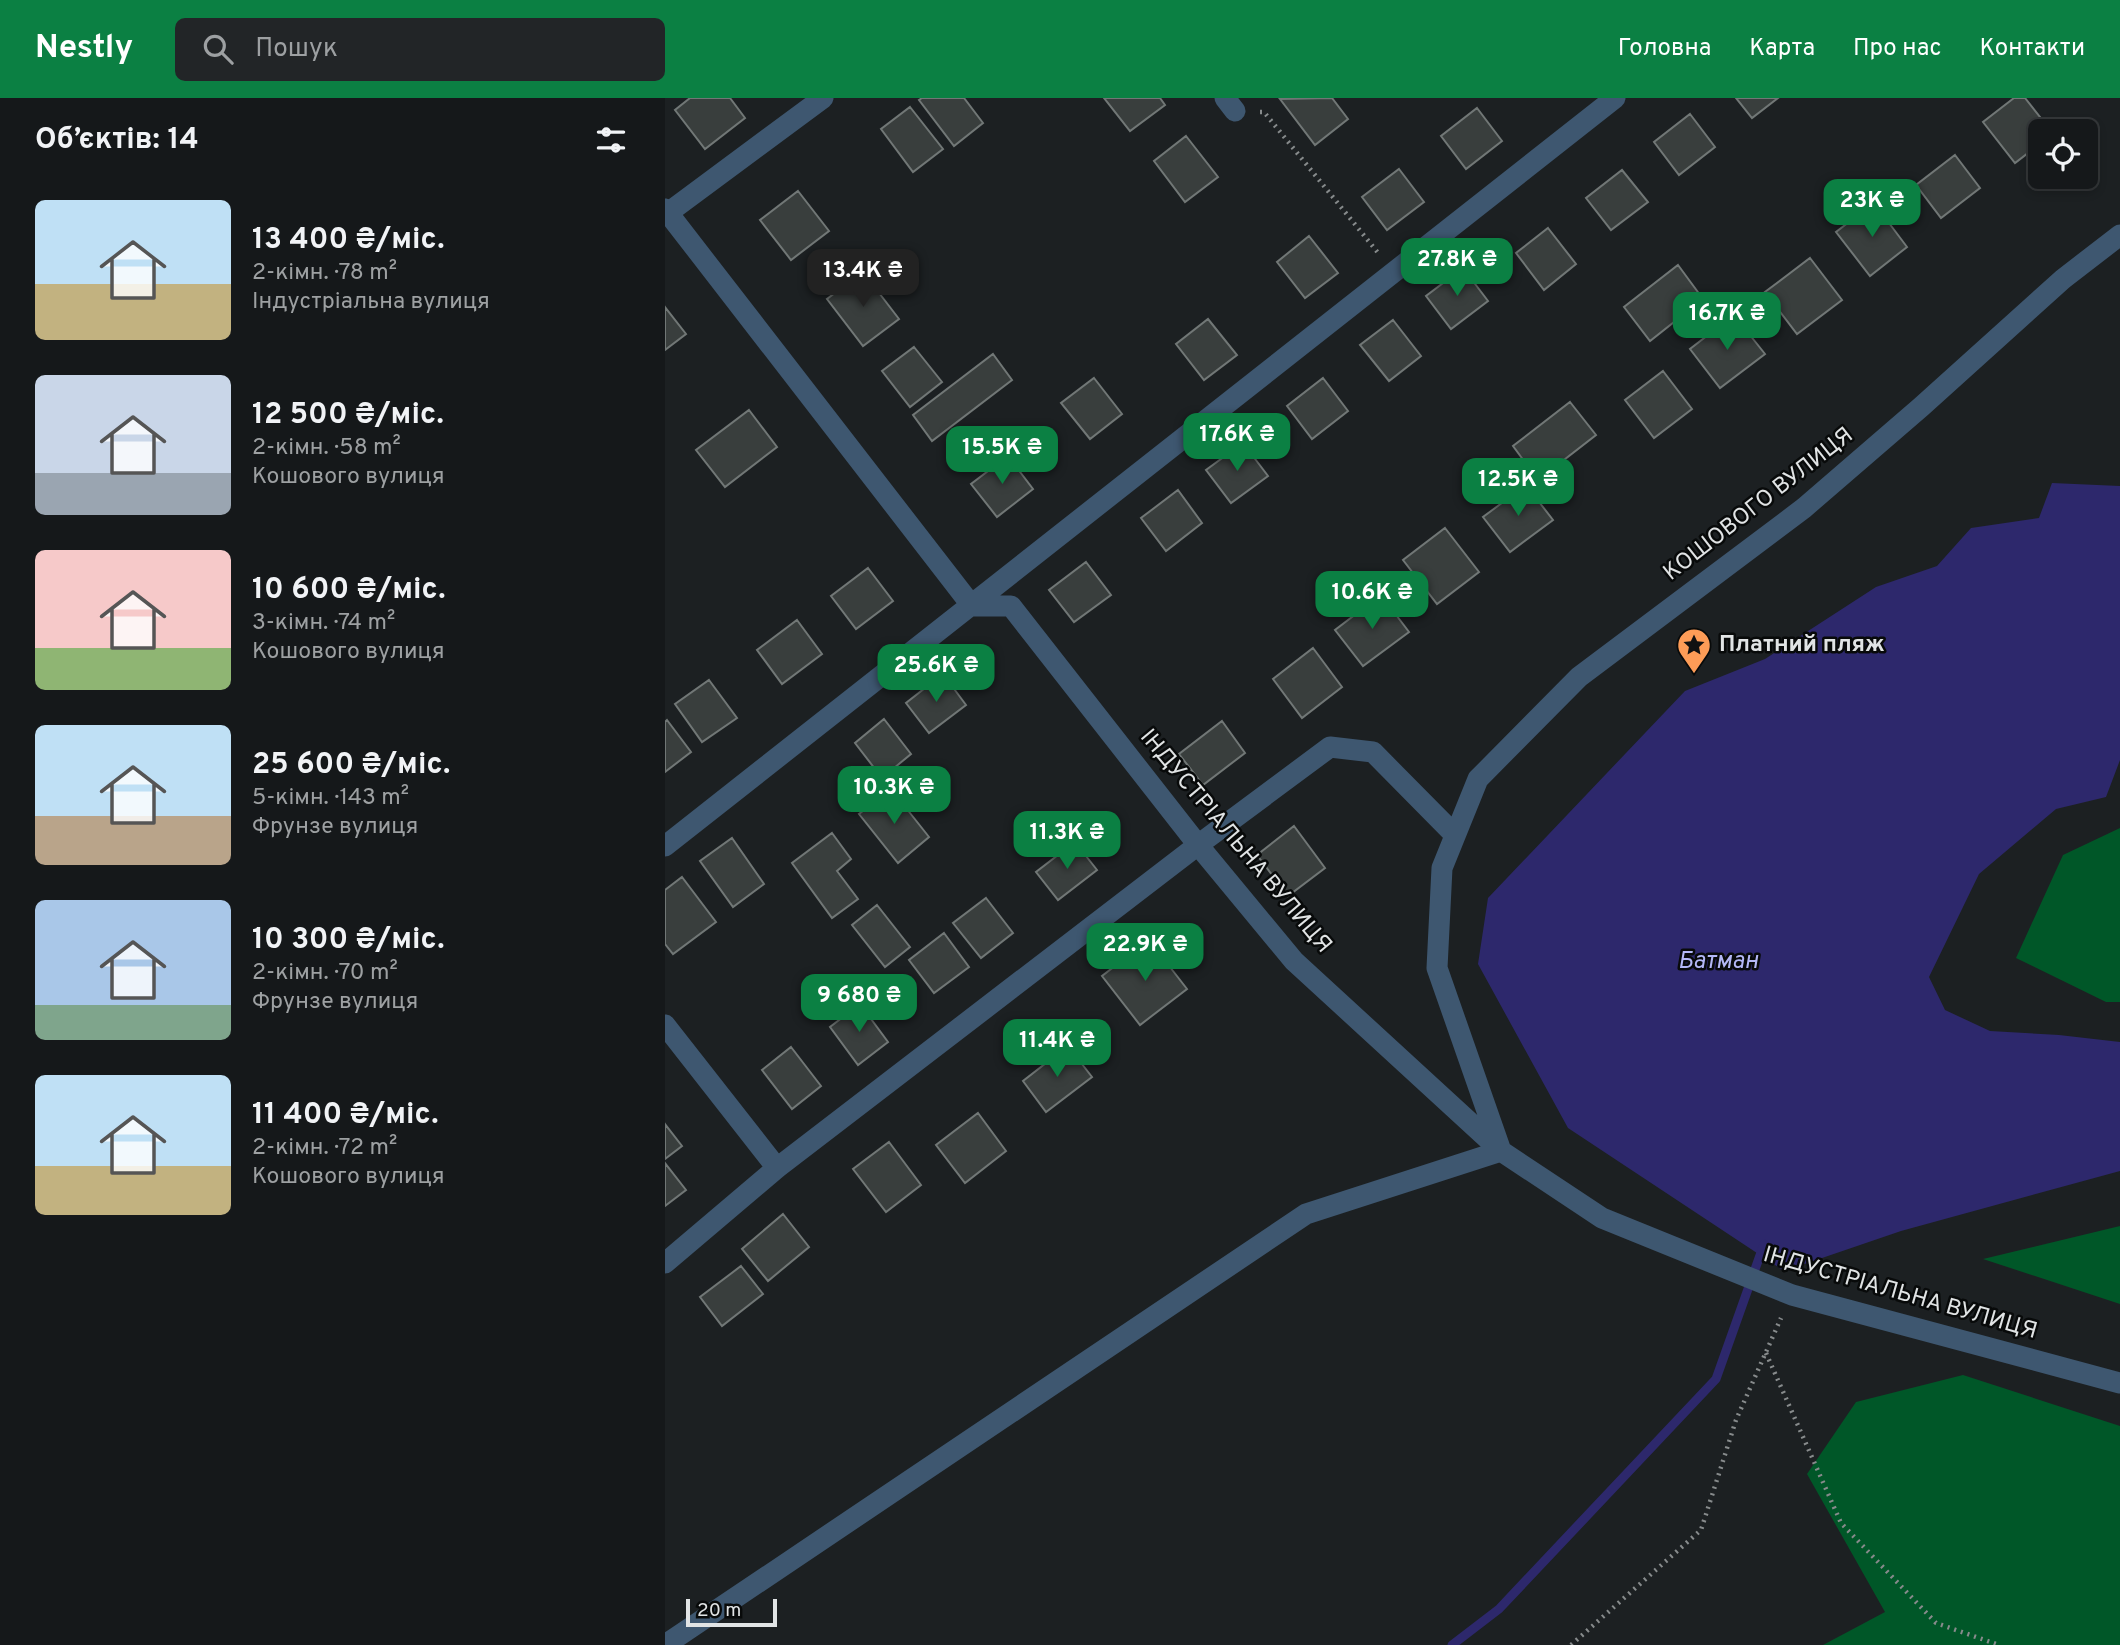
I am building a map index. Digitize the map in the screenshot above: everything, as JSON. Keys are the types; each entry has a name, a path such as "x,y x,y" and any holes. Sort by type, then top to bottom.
{"street":[{"path":"823,98 666,212 972,606"},
{"path":"665,846 1615,98"},
{"name":"КОШОВОГО ВУЛИЦЯ","path":"1501,1151 1437,968 1442,868 1478,779 1579,677 1804,508 2063,279 2120,235"},
{"name":"ІНДУСТРІАЛЬНА ВУЛИЦЯ","path":"972,606 1011,606 1198,845 1294,961 1501,1151 1602,1218 1792,1295 2120,1383"},
{"path":"665,1263 777,1168 1330,747 1373,752 1455,835"},
{"path":"665,1025 777,1168"},
{"path":"665,1645 1306,1214 1501,1151"}],"path":[{"path":"1230,104 1265,112 1393,271"},
{"path":"1571,1645 1701,1530 1736,1420 1792,1295"},
{"path":"1766,1353 1841,1523 1936,1623 1999,1645"}],"green space":[{"path":"2120,828 2120,1002 2106,1002 2016,958 2063,855"},
{"path":"2120,1226 2120,1304 1983,1259"},
{"path":"1963,1375 2120,1426 2120,1645 1823,1645 1885,1612 1807,1474 1856,1402"}],"water":[{"name":"Батман","path":"2052,483 2120,486 2120,760 2106,797 2056,809 1979,874 1929,977 1945,1010 1990,1031 2120,1042 2120,1171 1901,1231 1784,1271 1568,1128 1478,964 1488,898 1685,691 1765,659 1876,587 1937,566 1971,528 2039,518"}],"building":[{"path":"690,98 730,98 745,118 705,149 675,110"},
{"path":"964,98 983,123 954,146 919,100"},
{"path":"1104,98 1160,98 1165,105 1130,131"},
{"path":"1332,98 1348,119 1315,145 1280,99"},
{"path":"1736,98 1778,98 1752,118"},
{"path":"2014,98 2025,98 2042,119 2028,119 2028,153 2015,163 1983,122"},
{"path":"910,107 943,149 913,172 881,129"},
{"path":"1477,108 1502,141 1466,169 1441,136"},
{"path":"1690,114 1715,147 1679,175 1654,142"},
{"path":"1186,136 1218,177 1185,202 1154,161"},
{"path":"1955,155 1980,188 1941,218 1916,185"},
{"path":"1399,169 1424,202 1387,230 1362,197"},
{"path":"1622,170 1648,202 1611,230 1586,198"},
{"path":"798,191 829,231 791,260 760,220"},
{"path":"1874,203 1907,247 1870,276 1836,232"},
{"path":"1548,228 1576,264 1544,290 1516,253"},
{"path":"1309,236 1338,273 1305,298 1277,262"},
{"path":"1810,258 1842,300 1797,334 1765,292"},
{"path":"1678,265 1703,299 1650,341 1624,307"},
{"path":"1463,268 1488,301 1451,329 1426,296"},
{"path":"863,272 899,319 863,346 827,299"},
{"path":"665,307 686,334 665,350"},
{"path":"1734,315 1765,354 1720,388 1690,349"},
{"path":"1208,319 1237,355 1204,380 1176,344"},
{"path":"1393,320 1421,356 1389,381 1360,345"},
{"path":"914,347 942,382 910,407 882,371"},
{"path":"993,354 1012,380 932,441 913,415"},
{"path":"1663,371 1692,409 1654,438 1625,400"},
{"path":"1094,378 1122,414 1090,439 1061,403"},
{"path":"1323,378 1348,411 1312,439 1287,406"},
{"path":"1570,402 1596,435 1538,480 1513,446"},
{"path":"749,410 777,447 725,487 696,450"},
{"path":"1243,443 1268,476 1231,503 1206,470"},
{"path":"1008,456 1033,489 997,517 971,484"},
{"path":"1526,485 1553,520 1510,552 1483,517"},
{"path":"1178,490 1202,523 1166,551 1141,518"},
{"path":"1445,528 1479,572 1437,604 1403,560"},
{"path":"1086,562 1111,595 1074,622 1049,590"},
{"path":"868,568 893,601 856,629 831,596"},
{"path":"1381,595 1409,632 1363,666 1335,630"},
{"path":"797,620 822,654 782,684 757,650"},
{"path":"1313,648 1342,687 1302,718 1273,679"},
{"path":"943,674 966,705 929,733 906,703"},
{"path":"709,680 737,718 702,742 675,704"},
{"path":"884,719 911,754 882,778 855,743"},
{"path":"667,720 691,752 665,772 665,722"},
{"path":"1222,721 1245,753 1203,785 1179,754"},
{"path":"891,789 929,837 898,863 859,814"},
{"path":"1294,826 1325,868 1288,896 1257,855"},
{"path":"832,833 851,859 837,871 858,899 832,918 792,863"},
{"path":"732,838 764,884 733,907 700,861"},
{"path":"1075,842 1097,870 1058,900 1036,872"},
{"path":"682,877 716,922 673,954 665,944 665,890"},
{"path":"986,898 1013,933 981,958 953,923"},
{"path":"877,905 910,947 885,967 852,925"},
{"path":"944,933 969,967 934,993 909,960"},
{"path":"1149,940 1187,989 1140,1025 1102,976"},
{"path":"860,1004 888,1042 858,1065 830,1027"},
{"path":"1068,1046 1092,1077 1046,1112 1023,1081"},
{"path":"791,1047 821,1086 792,1109 762,1070"},
{"path":"978,1113 1006,1151 965,1183 936,1145"},
{"path":"665,1124 682,1146 665,1159"},
{"path":"889,1142 921,1185 886,1212 853,1169"},
{"path":"665,1163 686,1190 665,1206"},
{"path":"783,1214 809,1247 768,1281 742,1249"},
{"path":"741,1266 763,1294 722,1326 700,1297"}],"waterway":[{"path":"1452,1645 1499,1609 1716,1379 1764,1244"}],"place":[{"name":"Платний пляж","path":"1694,675"}]}
